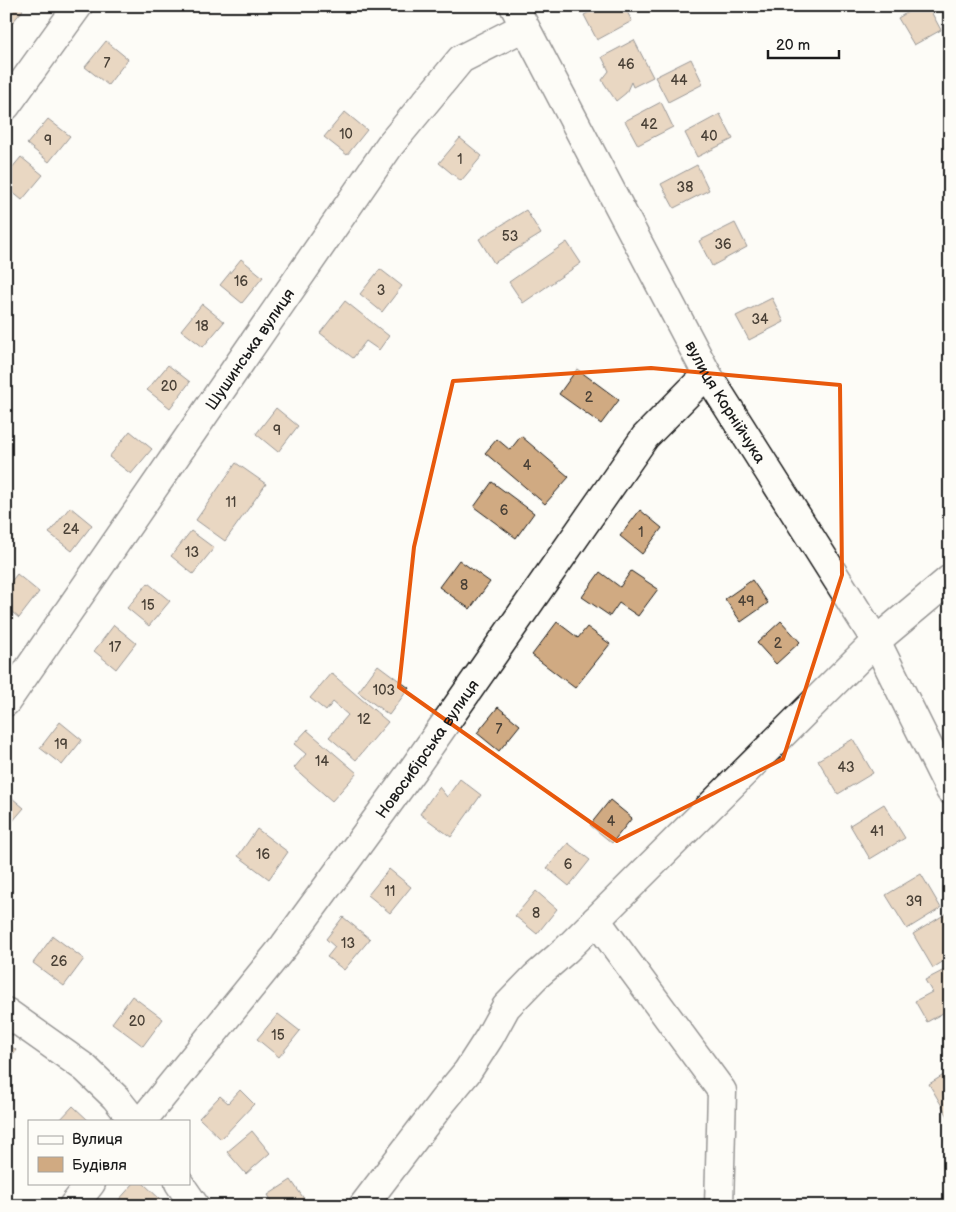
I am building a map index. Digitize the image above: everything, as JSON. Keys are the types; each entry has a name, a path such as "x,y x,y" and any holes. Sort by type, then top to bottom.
{"street":[{"path":"6,106 78,6"},
{"name":"вулиця Корнійчука","path":"519,17 707,374 876,641 950,790"},
{"name":"Шушинська вулиця","path":"6,702 390,145 461,58 519,17"},
{"name":"Новосибірська вулиця","path":"143,1120 296,931 414,768 644,437 707,374"},
{"path":"363,1206 467,1072 490,1038 506,1008 535,977 596,920 876,641 950,579"},
{"path":"596,920 722,1091 719,1206"},
{"path":"6,1012 85,1068 115,1098 133,1120"},
{"path":"74,1206 91,1184"},
{"path":"180,1184 195,1206"}],"highlighted area":[{"path":"651,368 840,385 842,575 783,759 617,841 399,687 414,547 453,381"}],"building":[{"path":"6,6 19,6 23,10 6,30"},
{"path":"601,6 624,6 632,21 597,40 584,15"},
{"path":"918,6 928,6 941,30 914,45 898,18"},
{"path":"634,40 653,77 633,87 631,82 626,93 616,101 602,80 609,71 602,57"},
{"path":"106,41 128,59 108,85 85,67"},
{"path":"691,59 703,84 668,102 655,77"},
{"path":"661,102 673,127 638,145 625,121"},
{"path":"345,112 367,130 347,155 324,137"},
{"path":"720,114 733,139 697,157 685,133"},
{"path":"48,119 70,136 49,162 27,144"},
{"path":"460,138 482,156 461,181 439,163"},
{"path":"21,157 43,175 22,200 6,187 6,175"},
{"path":"697,165 709,190 674,208 661,184"},
{"path":"526,210 541,234 494,263 479,239"},
{"path":"735,223 747,247 712,266 699,241"},
{"path":"567,242 581,263 523,303 509,282"},
{"path":"241,259 263,277 242,303 220,285"},
{"path":"380,269 402,286 382,312 360,294"},
{"path":"772,298 784,322 749,340 736,316"},
{"path":"345,301 389,336 379,350 366,341 353,358 320,333"},
{"path":"202,304 224,322 203,347 181,330"},
{"path":"168,365 190,382 170,408 147,390"},
{"path":"577,369 619,400 601,424 559,394"},
{"path":"276,408 298,426 278,452 256,434"},
{"path":"130,431 152,449 131,474 109,457"},
{"path":"521,436 569,477 545,504 485,453 497,439 510,450"},
{"path":"236,463 266,484 225,541 196,520"},
{"path":"492,482 534,513 516,538 474,507"},
{"path":"70,507 92,525 72,551 49,533"},
{"path":"640,510 662,528 642,554 620,536"},
{"path":"191,531 214,548 193,574 171,556"},
{"path":"459,560 490,582 470,609 439,587"},
{"path":"631,571 658,589 638,616 619,603 610,616 582,597 600,572 620,587"},
{"path":"17,574 39,592 19,618 6,607 6,588"},
{"path":"752,580 768,603 741,622 725,599"},
{"path":"148,583 170,601 149,626 127,608"},
{"path":"781,621 800,642 776,664 757,643"},
{"path":"557,622 578,638 587,627 610,644 575,688 532,655"},
{"path":"114,625 136,643 116,669 94,651"},
{"path":"378,665 409,688 389,715 358,692"},
{"path":"331,673 388,722 356,760 329,737 348,715 333,702 326,711 310,698"},
{"path":"498,707 520,725 499,751 477,733"},
{"path":"60,722 82,740 62,765 40,748"},
{"path":"307,730 357,773 332,801 294,768 306,754 294,744"},
{"path":"853,739 873,773 838,794 818,760"},
{"path":"460,779 481,795 451,837 420,814 439,787 447,797"},
{"path":"6,793 24,808 6,829"},
{"path":"610,800 632,818 612,843 590,825"},
{"path":"884,804 905,838 870,859 850,825"},
{"path":"257,829 288,852 269,879 238,856"},
{"path":"568,843 590,860 569,886 547,868"},
{"path":"389,869 411,887 390,913 368,895"},
{"path":"921,874 941,908 907,929 886,895"},
{"path":"536,891 557,909 537,934 515,916"},
{"path":"947,913 950,917 950,957 933,968 913,934"},
{"path":"343,917 370,939 344,970 327,957 335,947 326,939"},
{"path":"53,936 84,959 64,986 33,963"},
{"path":"950,967 950,1009 927,1022 915,1001 932,992 925,980"},
{"path":"132,996 163,1019 143,1046 112,1023"},
{"path":"278,1014 300,1031 279,1057 257,1039"},
{"path":"6,1042 16,1050 6,1063"},
{"path":"950,1071 950,1117 949,1118 929,1084"},
{"path":"240,1090 254,1104 221,1139 199,1118 220,1096 228,1103"},
{"path":"73,1106 88,1120 60,1120"},
{"path":"252,1131 270,1153 246,1174 227,1152"},
{"path":"291,1180 309,1206 275,1206 268,1195"},
{"path":"133,1184 144,1184 162,1201 158,1206 119,1206 116,1203"}]}
